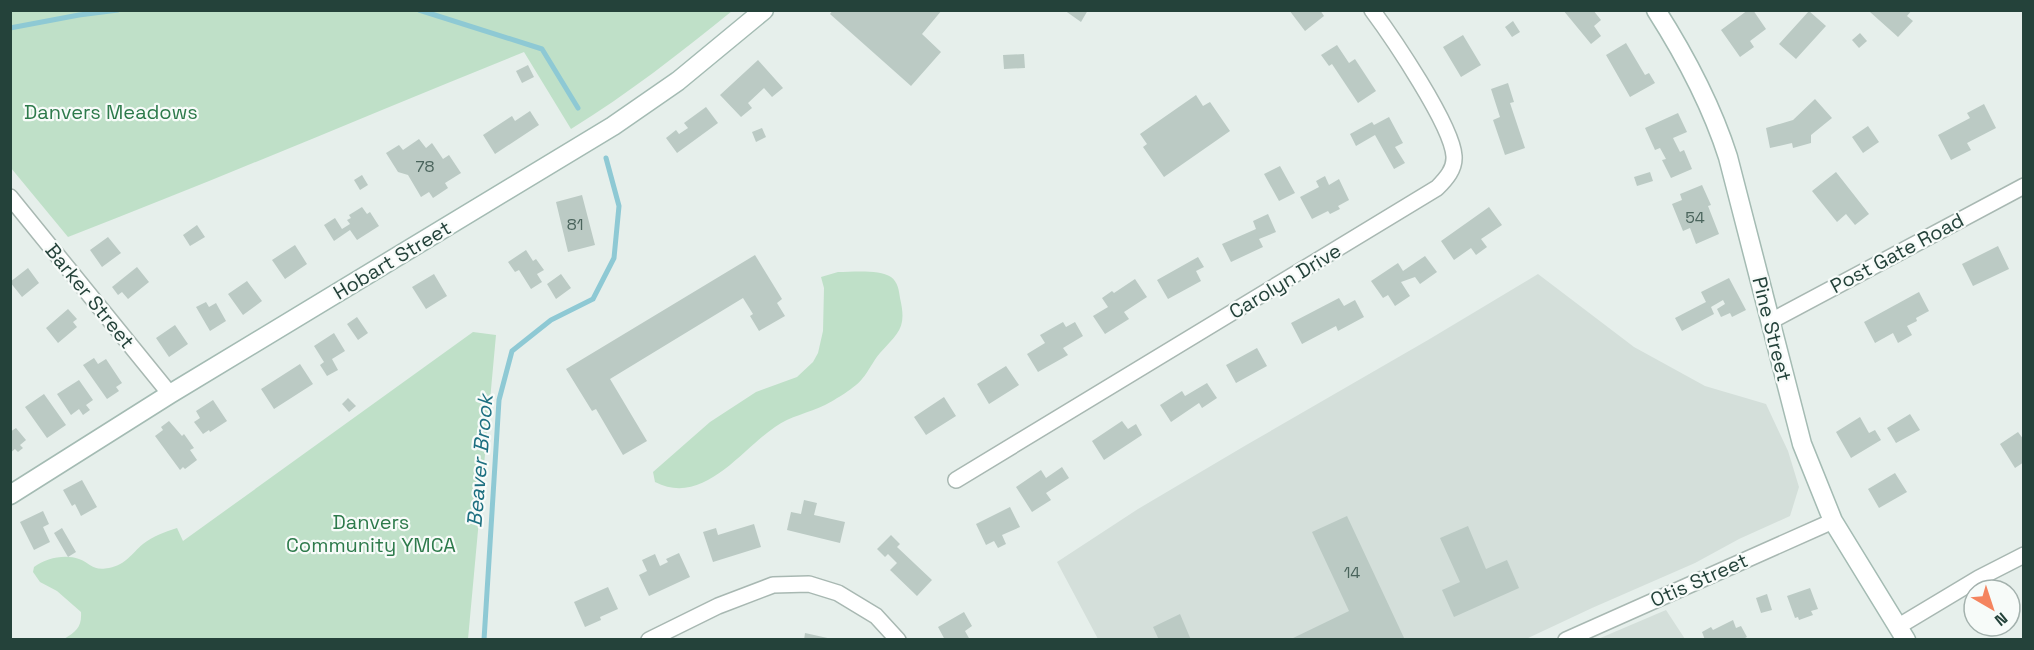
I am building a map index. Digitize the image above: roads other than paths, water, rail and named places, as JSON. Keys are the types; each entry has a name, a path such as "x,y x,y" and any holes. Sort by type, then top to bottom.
{"main road":[{"name":"Hobart Street","path":"10,495 170,394 613,126 678,81 764,10"},
{"name":"Pine Street","path":"1656,10 1693,72 1717,124 1728,157 1802,444 1833,521 1903,633"}],"street":[{"name":"Carolyn Drive","path":"956,480 1437,188 1452,170 1454,157 1450,136 1372,10"},
{"name":"Post Gate Road","path":"1771,321 2024,186"},
{"name":"Barker Street","path":"10,197 170,394"},
{"name":"Otis Street","path":"1566,639 1833,521"},
{"path":"1903,633 1979,578 2024,555"},
{"path":"649,639 718,606 773,585 808,584 838,593 876,616 898,639"}],"waterway":[{"name":"Beaver Brook","path":"10,28 118,10"},
{"name":"Beaver Brook","path":"419,10 542,49 578,108"},
{"name":"Beaver Brook","path":"484,640 499,400 512,351 551,320 593,299 614,258 619,206 606,158"}],"park label":[{"name":"Danvers Meadows","path":"111,112"},
{"name":"Danvers Community YMCA","path":"371,534"}]}
